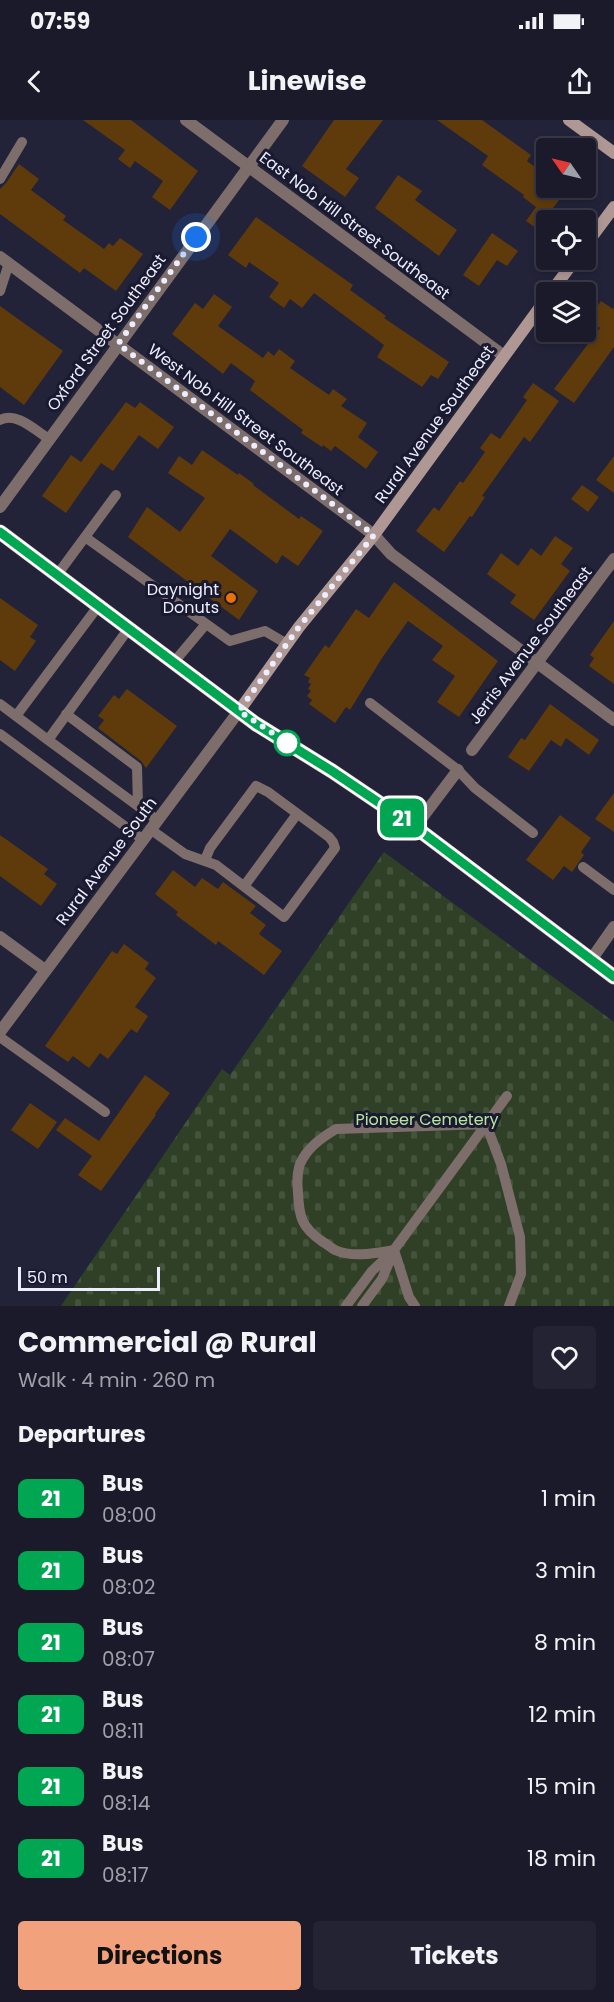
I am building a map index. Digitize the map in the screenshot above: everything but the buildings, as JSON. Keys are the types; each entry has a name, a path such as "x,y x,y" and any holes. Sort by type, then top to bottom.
{"main road":[{"path":"0,532 239,711 415,827 614,977"}],"street":[{"name":"East Nob Hill Street Southeast","path":"186,120 504,356"},
{"name":"Oxford Street Southeast","path":"0,507 283,120"},
{"path":"569,120 614,153"},
{"path":"596,231 614,207"},
{"name":"West Nob Hill Street Southeast","path":"4,260 374,535 391,554 614,720"},
{"name":"Rural Avenue Southeast","path":"239,711 287,644 374,535 536,313"},
{"name":"Jerris Avenue Southeast","path":"472,750 614,559"},
{"name":"Rural Avenue South","path":"0,1032 239,711"},
{"path":"415,827 458,770"},
{"path":"591,960 614,927"},
{"path":"0,937 45,970"}],"lane":[{"path":"0,179 22,142"},
{"path":"0,291 4,260"},
{"path":"0,420 4,417 11,417 25,423 49,440"},
{"path":"57,575 116,495"},
{"path":"85,537 230,641 265,631 287,644"},
{"path":"16,716 99,606"},
{"path":"174,662 206,624"},
{"path":"48,740 129,628"},
{"path":"370,703 458,770 475,788 533,833"},
{"path":"0,704 138,806 153,824 185,854 216,865 284,917 335,848 329,837 268,792 256,786 210,848 205,860"},
{"path":"66,714 137,767 138,806"},
{"path":"0,734 142,839"},
{"path":"245,885 297,814"},
{"path":"583,867 614,890"},
{"path":"0,1037 105,1112"},
{"path":"346,1306 372,1270 394,1250 507,1096"},
{"path":"394,1250 365,1254 336,1250 313,1235 303,1225 299,1212 297,1180 300,1165 310,1149 321,1138 336,1129 486,1124"},
{"path":"486,1124 501,1164 520,1237 521,1274 509,1306"},
{"path":"362,1306 382,1279 394,1250"},
{"path":"394,1250 409,1297 416,1306"}],"green space":[{"name":"Pioneer Cemetery","path":"384,852 614,1022 614,1306 61,1306 222,1069 230,1075"}],"bus line":[{"name":"21","path":"0,532 256,724 332,771 415,827 614,977"}],"place":[{"name":"Daynight Donuts","path":"231,598"}],"route":[{"path":"196,237 118,344 374,535 299,627 239,711 294,747 287,743"}]}
